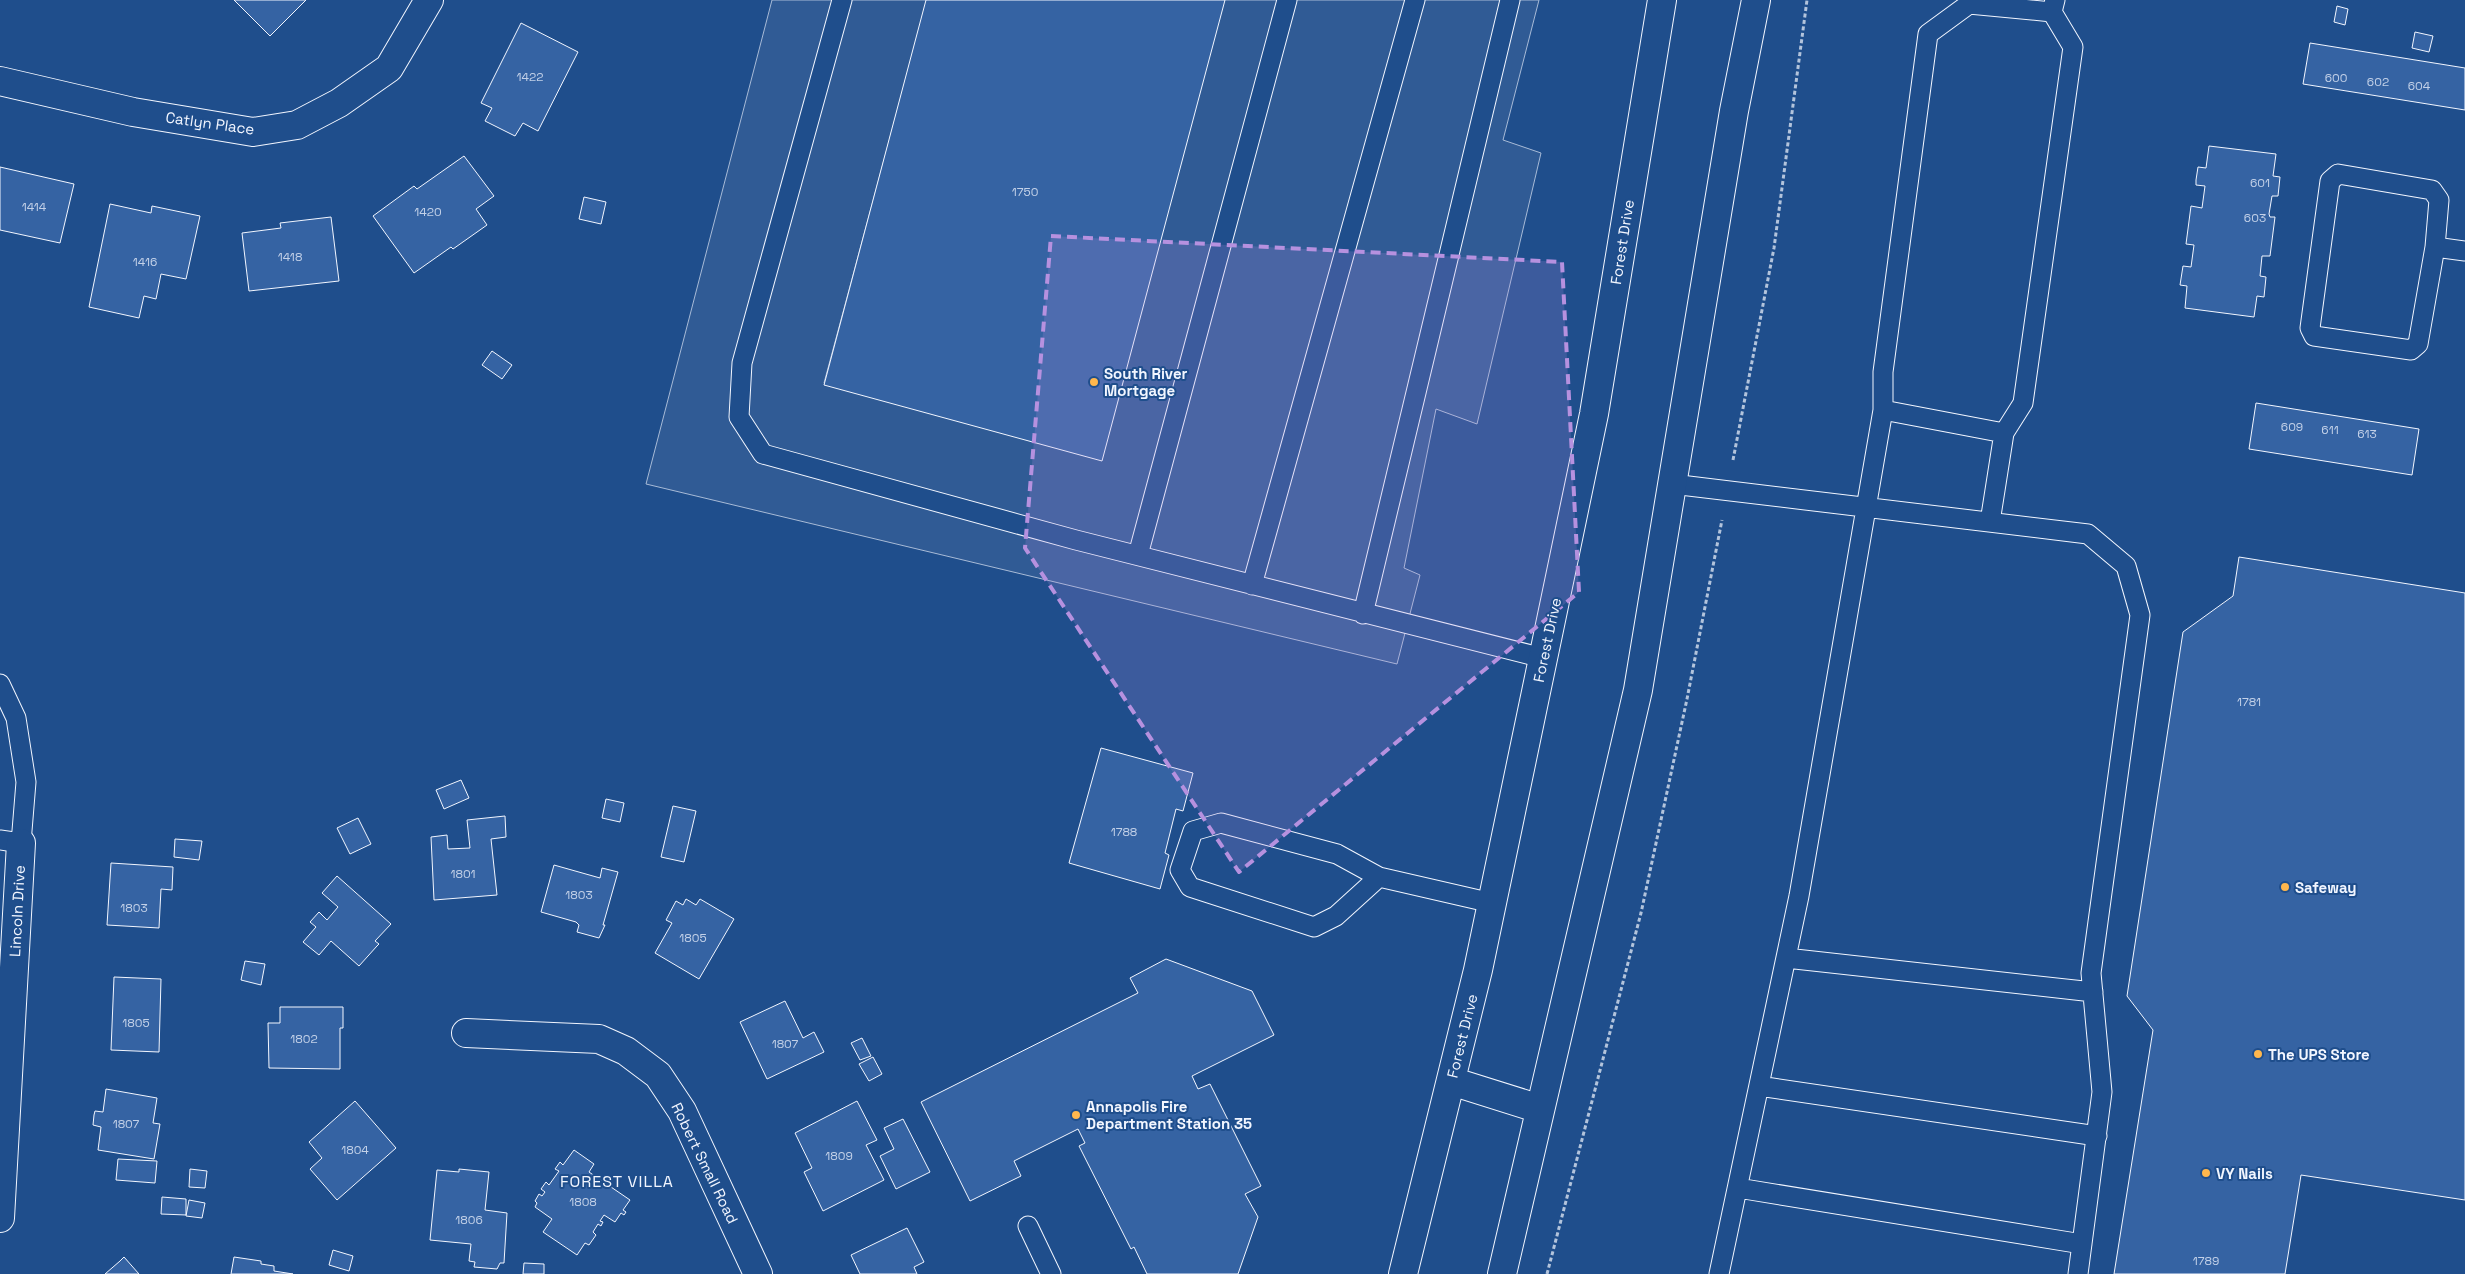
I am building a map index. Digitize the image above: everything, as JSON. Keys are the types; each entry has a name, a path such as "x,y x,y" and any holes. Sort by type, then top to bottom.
{"main road":[{"name":"Catlyn Place","path":"0,82 133,112 253,132 297,125 340,104 389,68 429,0"},
{"name":"Forest Drive","path":"1403,1274 1451,1081 1492,903 1594,414 1662,0"},
{"path":"1502,1274 1638,690 1734,112 1756,0"},
{"name":"Lincoln Drive","path":"0,1218 10,842"},
{"name":"Robert Small Road","path":"466,1033 599,1038 626,1050 658,1075 682,1111 758,1274"},
{"path":"1451,1081 1540,1109"}],"lane":[{"path":"842,0 742,363 739,417 763,454 1363,614 1544,658"},
{"path":"1138,555 1287,0"},
{"path":"1252,585 1415,0"},
{"path":"1363,614 1510,0"},
{"path":"1719,1274 1799,896 1868,508 1883,410 1883,372 1928,34 1969,4 2054,6 2073,47 2024,403 2004,433 1990,522"},
{"path":"2338,174 2432,190 2439,200 2435,247 2418,344 2412,350 2314,336 2310,328 2330,181 2338,174"},
{"path":"2435,247 2465,251"},
{"path":"1883,410 2004,433"},
{"path":"1672,484 2088,534 2126,566 2140,615 2091,973 2102,1092 2078,1274"},
{"path":"0,684 16,718 26,782 10,842"},
{"path":"1378,877 1336,916 1314,927 1190,886 1180,870 1193,831 1221,823 1337,854 1378,877 1492,903"},
{"path":"1786,958 2093,992"},
{"path":"1759,1086 2096,1136"},
{"path":"1738,1188 2082,1244"},
{"path":"1028,1226 1051,1274"}],"path":[{"path":"1547,1274 1642,913 1687,699 1774,248 1807,0"}],"highlighted area":[{"path":"1051,236 1562,262 1579,592 1239,872 1025,548"}],"shaded area":[{"path":"772,0 927,0 824,383 934,413 1222,0 1539,0 1503,140 1541,153 1477,424 1436,409 1404,568 1420,575 1397,664 646,484"}],"building":[{"path":"234,0 306,0 270,36"},
{"path":"926,0 1225,0 1102,461 824,385"},
{"path":"2337,6 2348,9 2345,25 2334,22"},
{"path":"521,23 578,52 538,131 523,123 515,136 485,121 492,108 481,103"},
{"path":"2415,32 2433,36 2429,52 2412,48"},
{"path":"2310,43 2465,68 2465,110 2303,84"},
{"path":"2209,146 2276,154 2273,176 2280,177 2278,196 2272,196 2269,214 2270,217 2275,217 2270,256 2262,256 2260,276 2266,277 2264,297 2257,296 2254,317 2185,308 2187,286 2180,285 2183,266 2191,267 2194,245 2186,244 2191,206 2202,208 2205,186 2196,185 2196,180 2198,167 2206,168"},
{"path":"464,156 494,196 476,209 487,225 414,273 373,216 414,186 417,189"},
{"path":"0,167 74,184 60,243 0,230"},
{"path":"584,197 606,202 601,224 579,219"},
{"path":"110,204 151,213 152,206 200,216 186,279 161,274 156,299 144,296 139,318 89,307"},
{"path":"331,217 339,281 249,291 242,233 281,228 280,223"},
{"path":"492,351 512,365 502,379 482,365"},
{"path":"2256,403 2419,429 2412,475 2249,449"},
{"path":"2239,557 2465,593 2465,1200 2301,1175 2285,1274 2114,1274 2153,1030 2127,996 2183,632 2233,596"},
{"path":"1101,748 1193,773 1183,811 1176,809 1165,853 1169,855 1160,889 1069,863"},
{"path":"461,780 469,798 444,809 436,790"},
{"path":"606,799 624,803 620,822 602,818"},
{"path":"673,806 696,811 684,862 661,857"},
{"path":"505,816 506,837 491,839 497,895 434,900 431,837 447,835 448,849 470,848 467,820"},
{"path":"358,818 371,844 350,854 337,828"},
{"path":"175,839 202,841 199,860 174,857"},
{"path":"111,863 173,867 172,890 161,889 159,928 107,925"},
{"path":"554,865 600,878 602,868 618,872 603,925 605,925 599,938 577,932 579,925 576,922 541,912"},
{"path":"337,876 391,924 375,941 379,944 359,966 331,941 319,955 303,942 316,927 310,922 319,912 327,920 338,907 322,893"},
{"path":"686,899 696,905 700,899 734,919 699,979 655,953 672,923 666,920 676,901 683,905"},
{"name":"Annapolis Fire Department Station 35","path":"1166,959 1252,991 1274,1035 1192,1076 1198,1089 1210,1084 1261,1186 1245,1194 1258,1217 1238,1274 1147,1274 1134,1247 1131,1249 1079,1146 1085,1143 1078,1129 1014,1161 1021,1176 970,1201 921,1102 1138,993 1130,978"},
{"path":"245,961 265,964 261,985 241,980"},
{"path":"114,977 161,979 159,1052 111,1050"},
{"path":"785,1001 803,1038 814,1032 824,1052 767,1079 740,1022"},
{"path":"280,1007 343,1007 343,1028 340,1028 340,1069 269,1068 268,1023 280,1023"},
{"path":"862,1038 871,1056 860,1060 851,1043"},
{"path":"873,1057 882,1074 869,1081 859,1064"},
{"path":"106,1089 157,1098 153,1123 160,1124 154,1159 98,1150 101,1127 93,1125 94,1115 95,1111 103,1112"},
{"path":"355,1101 396,1148 337,1200 310,1169 322,1158 309,1142"},
{"path":"857,1101 877,1140 866,1145 884,1180 823,1211 804,1172 812,1168 795,1133"},
{"path":"903,1119 930,1172 896,1189 880,1156 894,1149 884,1128"},
{"path":"574,1150 594,1164 589,1172 630,1200 623,1210 626,1212 624,1215 621,1213 615,1222 604,1215 600,1221 603,1222 601,1226 598,1224 593,1232 596,1235 589,1245 585,1243 577,1255 543,1232 552,1219 535,1207 537,1203 535,1201 539,1194 542,1196 545,1192 541,1189 546,1182 549,1185 559,1171 555,1169 560,1162 563,1165"},
{"path":"118,1159 157,1161 155,1183 116,1180"},
{"path":"190,1169 207,1171 205,1188 189,1187"},
{"path":"459,1169 489,1172 485,1210 507,1213 504,1263 500,1263 497,1269 474,1267 475,1262 469,1261 471,1244 430,1240 437,1170 459,1172"},
{"path":"162,1197 186,1199 186,1215 161,1214"},
{"path":"189,1200 205,1203 202,1218 186,1216"},
{"path":"907,1228 924,1262 914,1267 917,1274 860,1274 851,1255"},
{"path":"333,1250 353,1256 349,1271 329,1265"},
{"path":"124,1257 139,1274 105,1274 120,1261"},
{"path":"234,1257 261,1261 261,1264 274,1266 274,1271 293,1274 231,1274"},
{"path":"524,1263 544,1264 544,1274 523,1274"}],"place":[{"name":"South River Mortgage","path":"1094,382"},
{"name":"Safeway","path":"2285,887"},
{"name":"The UPS Store","path":"2258,1054"},
{"name":"Annapolis Fire Department Station 35","path":"1076,1115"},
{"name":"VY Nails","path":"2206,1173"}],"district":[{"name":"FOREST VILLA","path":"617,1181"}]}
